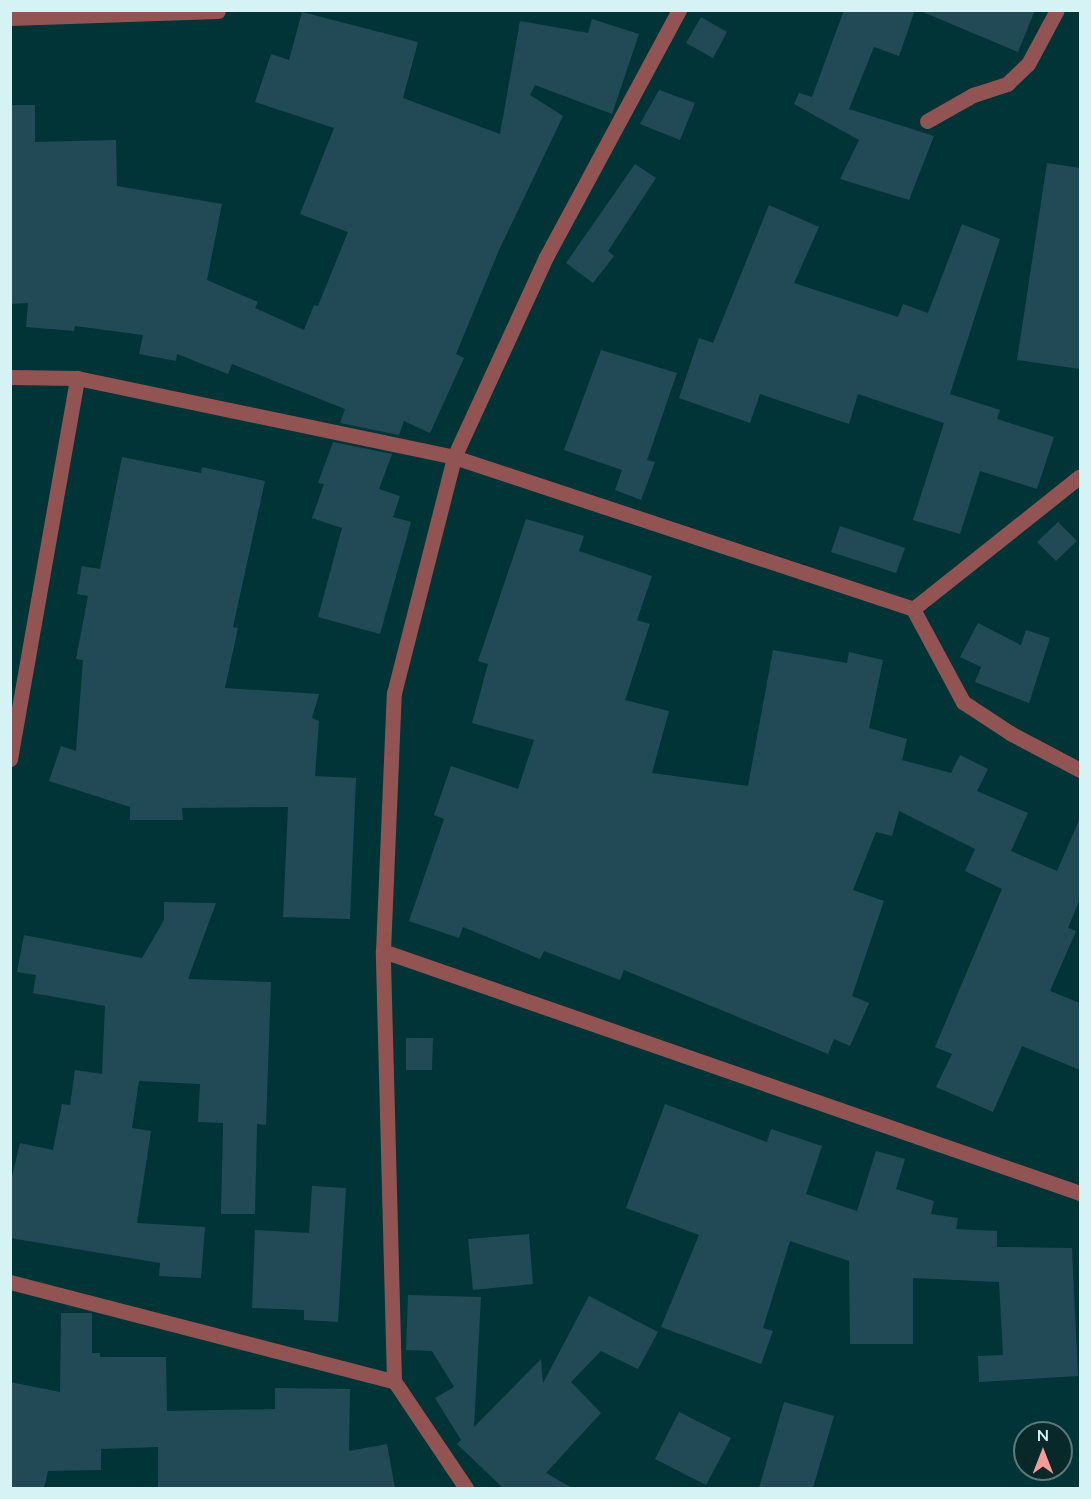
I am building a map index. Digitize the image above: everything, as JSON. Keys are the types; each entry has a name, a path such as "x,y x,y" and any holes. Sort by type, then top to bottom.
{"street":[{"path":"466,1488 394,1381 383,951 394,693 454,457 546,257 679,10"},
{"path":"927,121 973,94 1007,84 1028,64 1057,10"},
{"path":"10,18 218,11"},
{"path":"10,377 77,378 454,457 913,609 963,702 1010,733 1080,770"},
{"path":"10,759 77,378"},
{"path":"913,609 1080,476"},
{"path":"383,951 1080,1193"},
{"path":"10,1282 394,1381"}],"building":[{"path":"844,10 915,10 899,56 874,47 849,109 934,136 909,200 840,179 859,140 794,104 799,93 812,97"},
{"path":"918,10 1035,10 1018,52"},
{"path":"302,12 418,42 403,98 500,134 520,21 588,33 592,19 639,34 612,114 535,85 530,95 563,116 499,250 456,354 464,358 430,433 404,421 399,435 340,423 345,409 232,364 228,374 177,354 176,361 139,354 143,335 75,326 74,331 26,327 28,303 10,304 10,105 35,105 35,142 116,140 117,186 222,204 207,280 258,302 255,308 304,330 314,305 318,306 348,232 300,214 334,128 255,102 271,54 289,60"},
{"path":"701,17 727,32 713,58 686,43"},
{"path":"659,90 695,103 680,140 640,124"},
{"path":"1047,163 1080,168 1080,369 1017,360"},
{"path":"635,164 656,178 608,251 614,256 593,283 566,263"},
{"path":"769,205 819,227 794,283 898,317 903,304 928,313 962,224 1000,239 950,394 1000,410 997,419 1054,437 1037,489 980,471 960,534 913,520 944,423 858,394 849,424 760,394 750,423 679,398 699,338 713,343"},
{"path":"601,350 677,373 647,460 655,462 641,500 615,490 622,470 564,450"},
{"path":"333,442 392,454 379,489 400,496 393,517 411,522 380,634 318,617 342,528 312,518 324,484 318,483"},
{"path":"122,457 201,473 202,467 265,481 233,627 238,628 225,688 319,694 312,718 319,721 315,776 356,778 350,919 283,917 288,807 182,808 183,820 130,820 130,807 49,781 61,746 76,751 83,660 76,659 88,596 77,594 82,566 100,569"},
{"path":"526,519 584,536 579,551 652,576 637,620 650,624 625,700 669,711 652,773 748,786 773,650 847,663 849,652 883,660 869,728 907,739 902,760 951,773 960,755 988,769 977,791 1028,813 1011,851 1057,871 1080,818 1080,899 1068,928 1076,931 1050,991 1080,1003 1080,1070 1022,1046 993,1112 936,1087 952,1054 935,1047 1002,889 965,871 975,849 899,811 892,836 876,832 853,890 884,901 852,996 869,1003 850,1046 834,1039 828,1054 624,970 620,980 544,951 540,959 463,927 459,938 409,921 444,819 434,815 451,766 518,789 534,740 472,723 488,664 478,661"},
{"path":"1058,522 1077,541 1056,561 1037,542"},
{"path":"840,526 905,548 896,573 831,552"},
{"path":"978,623 1021,645 1026,630 1050,638 1029,703 975,682 981,667 960,657"},
{"path":"164,902 216,903 188,979 271,982 266,1125 257,1124 255,1214 221,1214 223,1123 198,1122 200,1084 139,1081 132,1128 151,1131 137,1223 205,1227 201,1278 159,1276 160,1263 10,1238 10,1185 20,1143 53,1150 62,1104 70,1105 75,1070 102,1074 105,1006 33,993 36,975 17,972 24,935 142,958 164,920"},
{"path":"406,1038 433,1038 432,1070 406,1070"},
{"path":"665,1104 767,1142 771,1129 822,1146 806,1194 857,1211 876,1151 905,1159 896,1189 934,1201 931,1214 958,1218 956,1229 997,1231 997,1247 1072,1248 1078,1376 979,1382 978,1356 1003,1355 999,1282 913,1278 913,1344 850,1344 849,1261 790,1241 763,1328 773,1331 761,1364 661,1327 699,1235 626,1208"},
{"path":"312,1186 346,1188 338,1322 304,1320 304,1310 252,1308 255,1230 309,1233"},
{"path":"529,1234 533,1284 473,1290 468,1239"},
{"path":"408,1295 481,1297 474,1427 541,1359 543,1383 589,1296 658,1332 638,1369 601,1351 571,1382 601,1413 546,1473 572,1488 503,1488 457,1444 461,1440 435,1398 454,1387 432,1351 406,1350"},
{"path":"61,1313 92,1313 92,1353 100,1353 100,1357 166,1357 167,1411 275,1409 275,1388 350,1389 349,1451 387,1444 395,1488 158,1488 158,1447 101,1449 101,1470 48,1471 44,1488 10,1488 10,1382 60,1392"},
{"path":"784,1402 834,1416 813,1488 759,1488"},
{"path":"679,1412 731,1438 706,1485 655,1459"}]}
